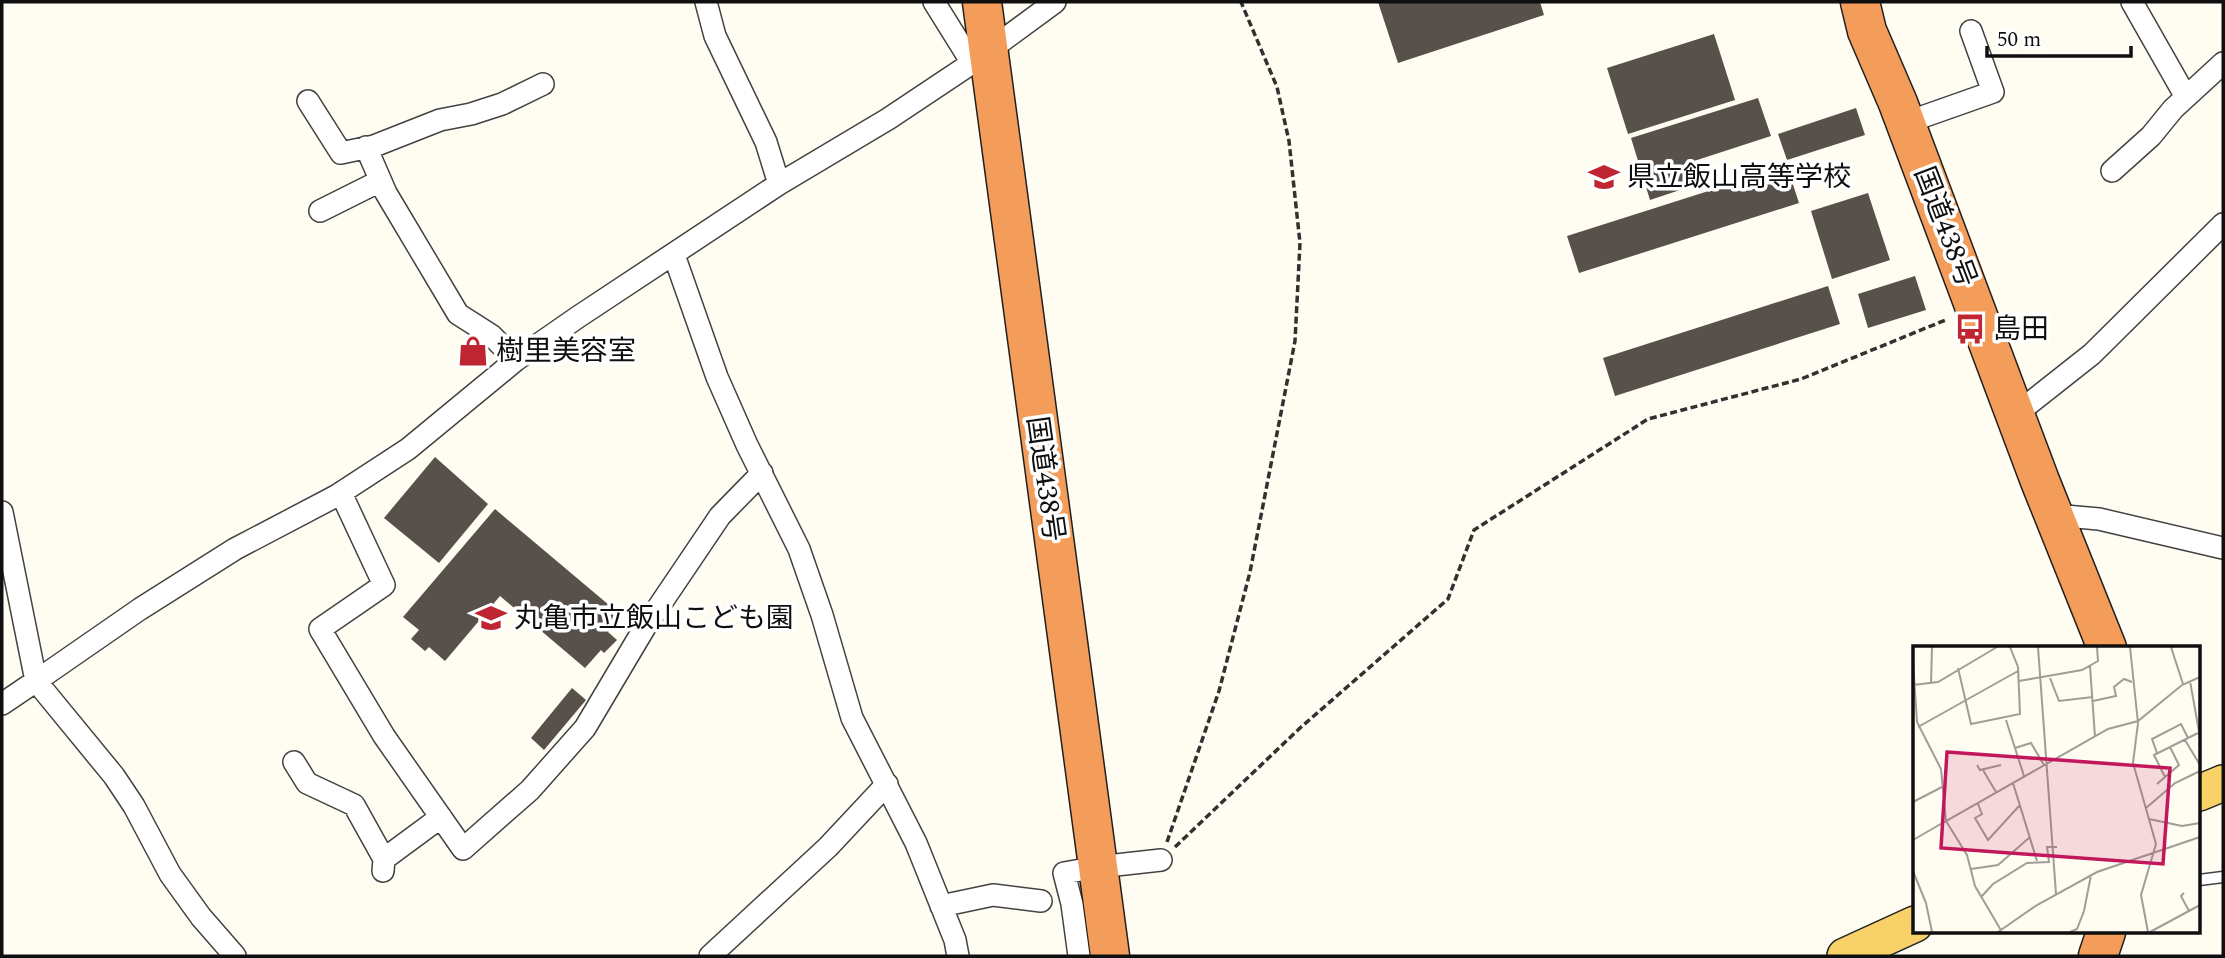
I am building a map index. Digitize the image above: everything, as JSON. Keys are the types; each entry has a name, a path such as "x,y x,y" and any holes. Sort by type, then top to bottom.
{"highway":[{"name":"国道438号","path":"982,2 993,38 1108,866 1110,956"},
{"name":"国道438号","path":"1860,2 1867,31 2106,646"},
{"name":"国道438号","path":"1108,866 1132,956"},
{"path":"2098,956 2105,934"}],"main road":[{"path":"2200,793 2223,783"},
{"path":"1844,956 1913,925"}],"street":[{"path":"706,2 715,36 766,142 779,184"},
{"path":"934,2 993,38"},
{"path":"2,704 140,609 235,548 341,493 408,449 516,360 578,317 779,184 888,119 993,38 1055,2"},
{"path":"2132,2 2186,97"},
{"path":"1905,123 1993,92 1971,32"},
{"path":"2112,171 2151,136 2173,109 2223,63"},
{"path":"308,101 341,153 366,148 440,120 502,104 543,85"},
{"path":"366,148 386,193 458,314 491,335 516,360"},
{"path":"320,211 380,181"},
{"path":"2016,414 2092,354 2223,224"},
{"path":"674,255 717,377 799,549 822,615 852,718 916,843 958,956"},
{"path":"341,493 384,585 320,629 384,736 463,849 530,790 585,728 645,627 720,516 762,472"},
{"path":"2,512 36,681 114,776 134,806 170,874 201,917 236,956"},
{"path":"2055,519 2065,516 2099,519 2223,548"},
{"path":"294,762 307,783 354,805 384,865 441,817"},
{"path":"710,956 828,847 887,785"},
{"path":"1079,956 1072,904 1064,873 1161,860"},
{"path":"941,906 993,895 1041,901"}],"lane":[{"path":"2200,880 2223,877"}],"path":[{"path":"1161,860 1219,691 1250,572 1295,341 1300,243 1289,141 1277,87 1241,2"},
{"path":"1161,860 1300,728 1448,599 1474,530 1648,419 1801,379 1976,308"}],"building":[{"path":"1378,2 1540,2 1544,15 1398,63"},
{"path":"1714,34 1735,100 1628,134 1607,68"},
{"path":"1758,98 1771,136 1691,162 1698,184 1650,200 1631,138"},
{"path":"1856,108 1865,135 1787,160 1778,134"},
{"path":"1787,166 1799,203 1579,273 1567,236"},
{"path":"1868,193 1890,260 1832,279 1811,211"},
{"path":"1915,276 1926,310 1868,328 1858,294"},
{"path":"1828,286 1840,324 1615,396 1603,358"},
{"path":"435,457 488,504 439,563 384,518"},
{"path":"495,509 622,616 608,632 617,640 604,653 601,650 585,668 500,596 445,661 429,647 425,651 411,639 419,630 403,617"},
{"path":"572,688 586,700 544,750 531,738"}],"place":[{"name":"県立飯山高等学校","path":"1604,177"},
{"name":"島田","path":"1970,329"},
{"name":"樹里美容室","path":"473,351"},
{"name":"丸亀市立飯山こども園","path":"491,618"}]}
